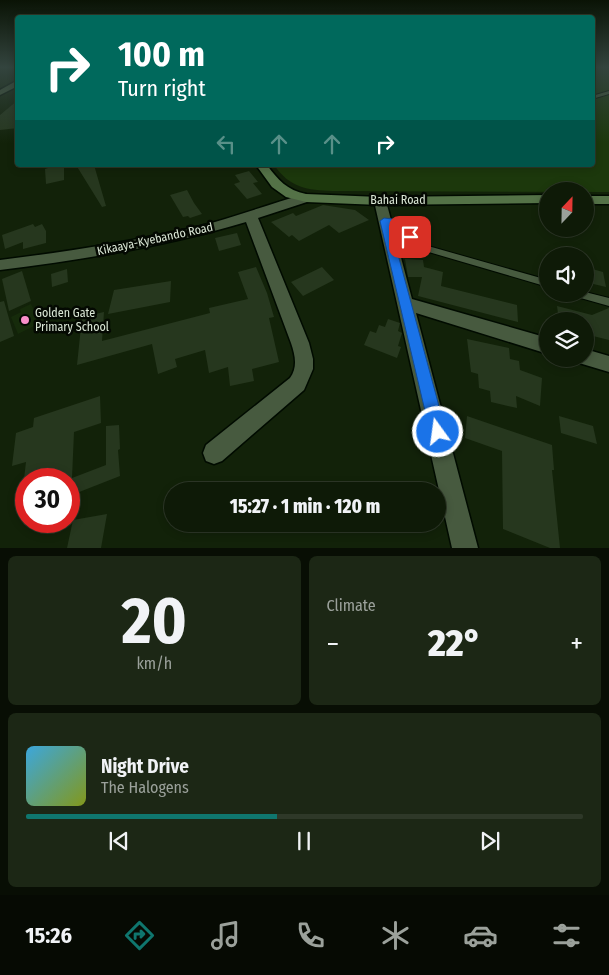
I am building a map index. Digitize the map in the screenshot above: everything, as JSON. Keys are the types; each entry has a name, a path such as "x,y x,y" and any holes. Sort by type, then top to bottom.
{"street":[{"name":"Bahai Road","path":"262,167 276,185 290,194 306,198 380,201 539,200"},
{"name":"Kikaaya-Kyebando Road","path":"0,265 86,254 188,233 251,217 306,198"},
{"path":"594,200 609,200"},
{"path":"380,201 465,548"},
{"path":"214,452 297,384 302,378 304,368 304,357 300,343 251,217"},
{"path":"406,304 539,343"},
{"path":"594,360 609,364"}],"lane":[{"path":"595,97 607,93"},
{"path":"384,221 398,222 418,246 539,281"},
{"path":"594,298 609,302"}],"shaded area":[{"path":"595,93 609,93 609,192 594,192 594,182 539,182 539,192 324,191 300,186 286,179 276,167 595,167"},
{"name":"Golden Gate Primary School","path":"31,304 40,323 18,334 11,317 21,312 20,309"}],"building":[{"path":"15,102 15,128 0,130 0,115"},
{"path":"64,167 64,180 46,184 45,169"},
{"path":"77,167 95,167 106,206 102,207"},
{"path":"249,171 258,182 253,183 262,194 247,199 234,184 240,182 235,175"},
{"path":"187,190 202,214 190,218 188,216 183,217 170,195"},
{"path":"323,205 355,210 369,220 339,233 329,225 299,241 292,235 289,237 271,222 293,213 296,216"},
{"path":"33,224 35,227 42,224 46,231 46,243 23,249 23,242 5,249 2,235"},
{"path":"237,233 241,245 219,251 215,238"},
{"path":"405,259 423,260 424,267 443,272 441,286 517,305 518,322 418,296 422,277 408,277"},
{"path":"256,267 267,293 274,317 269,318 279,362 252,369 254,381 230,386 228,367 209,373 205,350 175,359 177,367 158,374 152,344 77,365 82,317 104,312 102,341 210,313 209,308 248,299 238,272"},
{"path":"322,267 334,280 303,296 291,282"},
{"path":"67,269 68,282 52,287 51,274"},
{"path":"594,270 603,272 606,287 594,284"},
{"path":"22,271 31,301 9,311 2,279"},
{"path":"171,281 170,302 108,314 114,290"},
{"path":"4,301 14,336 0,342 0,302"},
{"path":"557,306 580,312 558,312"},
{"path":"609,308 609,340 594,336 594,314"},
{"path":"388,319 400,323 398,331 402,333 398,346 401,347 397,358 364,345 370,331 376,333 379,325 385,327"},
{"path":"467,339 509,348 510,359 519,361 520,370 542,378 540,406 516,396 517,408 491,402 490,391 479,388 478,374 471,372"},
{"path":"100,396 101,423 74,432 72,468 25,468 26,462 12,466 16,433 33,427 34,418"},
{"path":"467,416 552,445 554,470 552,470 560,548 550,548 503,529 502,451 465,438"},
{"path":"559,416 593,426 597,444 561,433"},
{"path":"119,425 120,476 80,492 80,475 106,465 106,426"},
{"path":"107,514 101,548 67,548 70,533 80,533 80,519"}],"place":[{"name":"Golden Gate Primary School","path":"25,320"}],"route":[{"path":"410,237 398,222 384,221 438,432"}]}
